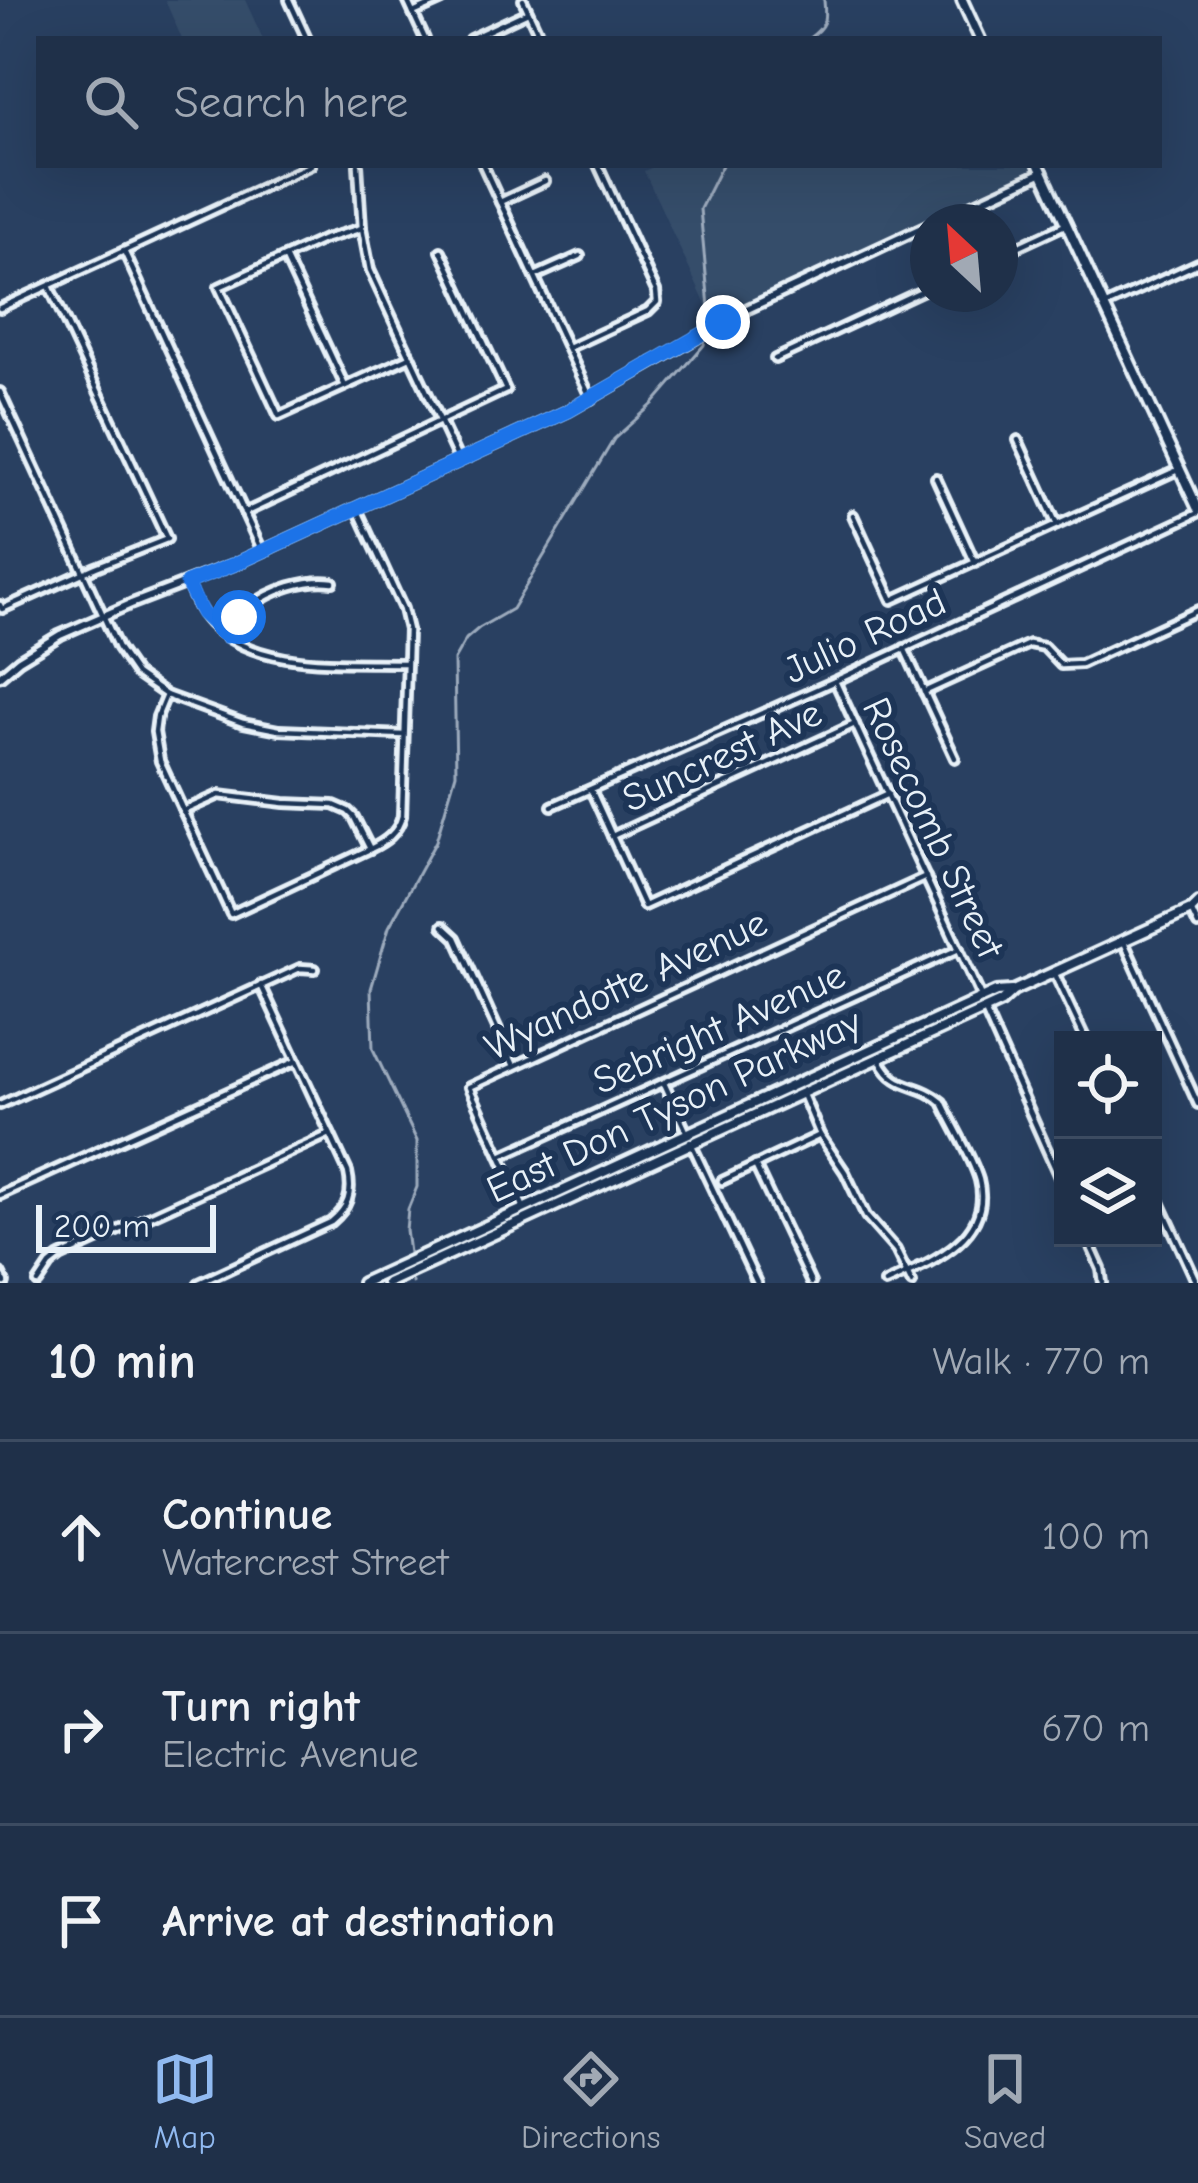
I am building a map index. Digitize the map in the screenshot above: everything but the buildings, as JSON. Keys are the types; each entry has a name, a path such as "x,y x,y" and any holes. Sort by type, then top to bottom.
{"main road":[{"path":"962,0 979,36"},
{"path":"1041,169 1198,511"},
{"name":"East Don Tyson Parkway","path":"362,1283 983,1004 1001,1002 1013,991 1196,907"},
{"name":"East Don Tyson Parkway","path":"387,1283 689,1137 802,1092 876,1052"}],"street":[{"path":"289,0 306,36"},
{"path":"407,0 424,36"},
{"path":"413,13 442,0"},
{"path":"523,0 540,36"},
{"path":"476,36 528,12"},
{"path":"0,308 304,168"},
{"path":"358,168 370,270 459,461"},
{"path":"484,168 591,399"},
{"path":"568,348 648,311 657,302 599,168"},
{"path":"972,204 1041,169"},
{"path":"500,202 545,181"},
{"path":"1018,246 1067,224"},
{"path":"362,228 322,240 219,286 279,416 410,357"},
{"path":"0,676 39,647 262,552 591,399 723,322 910,234"},
{"path":"124,251 262,552"},
{"path":"244,513 506,391 441,251"},
{"path":"284,256 345,386"},
{"path":"535,276 580,256"},
{"path":"1104,306 1198,263"},
{"path":"1,607 167,539 50,286"},
{"path":"775,359 910,296"},
{"path":"0,392 125,661 149,686 261,727 405,735"},
{"path":"1018,440 1057,525"},
{"path":"853,515 892,600 1180,470"},
{"path":"936,478 974,563"},
{"path":"166,695 158,717 156,748 231,914 389,838 402,815 407,619 357,508"},
{"name":"Julio Road","path":"552,806 835,681 1198,511"},
{"path":"226,636 239,617 261,600 315,581 333,582"},
{"path":"187,583 202,613 239,644 278,657 407,663"},
{"path":"924,692 1029,644 1044,647 1061,665 1081,664 1198,610"},
{"path":"904,648 955,758"},
{"name":"Rosecomb Street","path":"835,681 1054,1166"},
{"name":"Suncrest Ave","path":"612,836 855,724"},
{"path":"590,789 644,906 888,794"},
{"path":"183,811 220,795 334,805 354,817 370,849"},
{"name":"Wyandotte Avenue","path":"524,1208 469,1087 926,877"},
{"path":"1196,907 1198,925"},
{"path":"443,926 456,938 514,1066"},
{"path":"1124,940 1198,1104"},
{"name":"Sebright Avenue","path":"501,1156 959,949"},
{"path":"0,1105 299,968 314,969"},
{"path":"1054,972 1082,1031"},
{"path":"205,1282 331,1222 349,1200 351,1186 330,1134 262,985"},
{"path":"876,1052 894,1080 942,1102 979,1180 977,1216 967,1235 941,1256 885,1283"},
{"path":"0,1195 296,1060"},
{"path":"664,1083 757,1283"},
{"path":"802,1092 820,1135 866,1216 896,1250 912,1283"},
{"path":"38,1283 60,1257 330,1134"},
{"path":"722,1180 820,1135"},
{"path":"754,1166 811,1283"},
{"path":"1162,1207 1197,1283"},
{"path":"1091,1247 1103,1283"},
{"path":"0,1273 5,1283"}],"shaded area":[{"path":"165,0 245,0 262,36 181,36"},
{"path":"650,168 1041,168 1043,172 974,204 910,204 910,234 723,322 712,318 644,171"}],"waterway":[{"path":"811,36 824,22 824,0"},
{"path":"409,1253 406,1230 417,1187 417,1141 373,1049 371,989 389,927 436,841 456,773 454,660 466,639 512,609 614,439 653,404 704,345 710,318 700,209 720,168"}],"route":[{"path":"239,617 226,636 202,613 187,583 568,411 723,322"}]}
